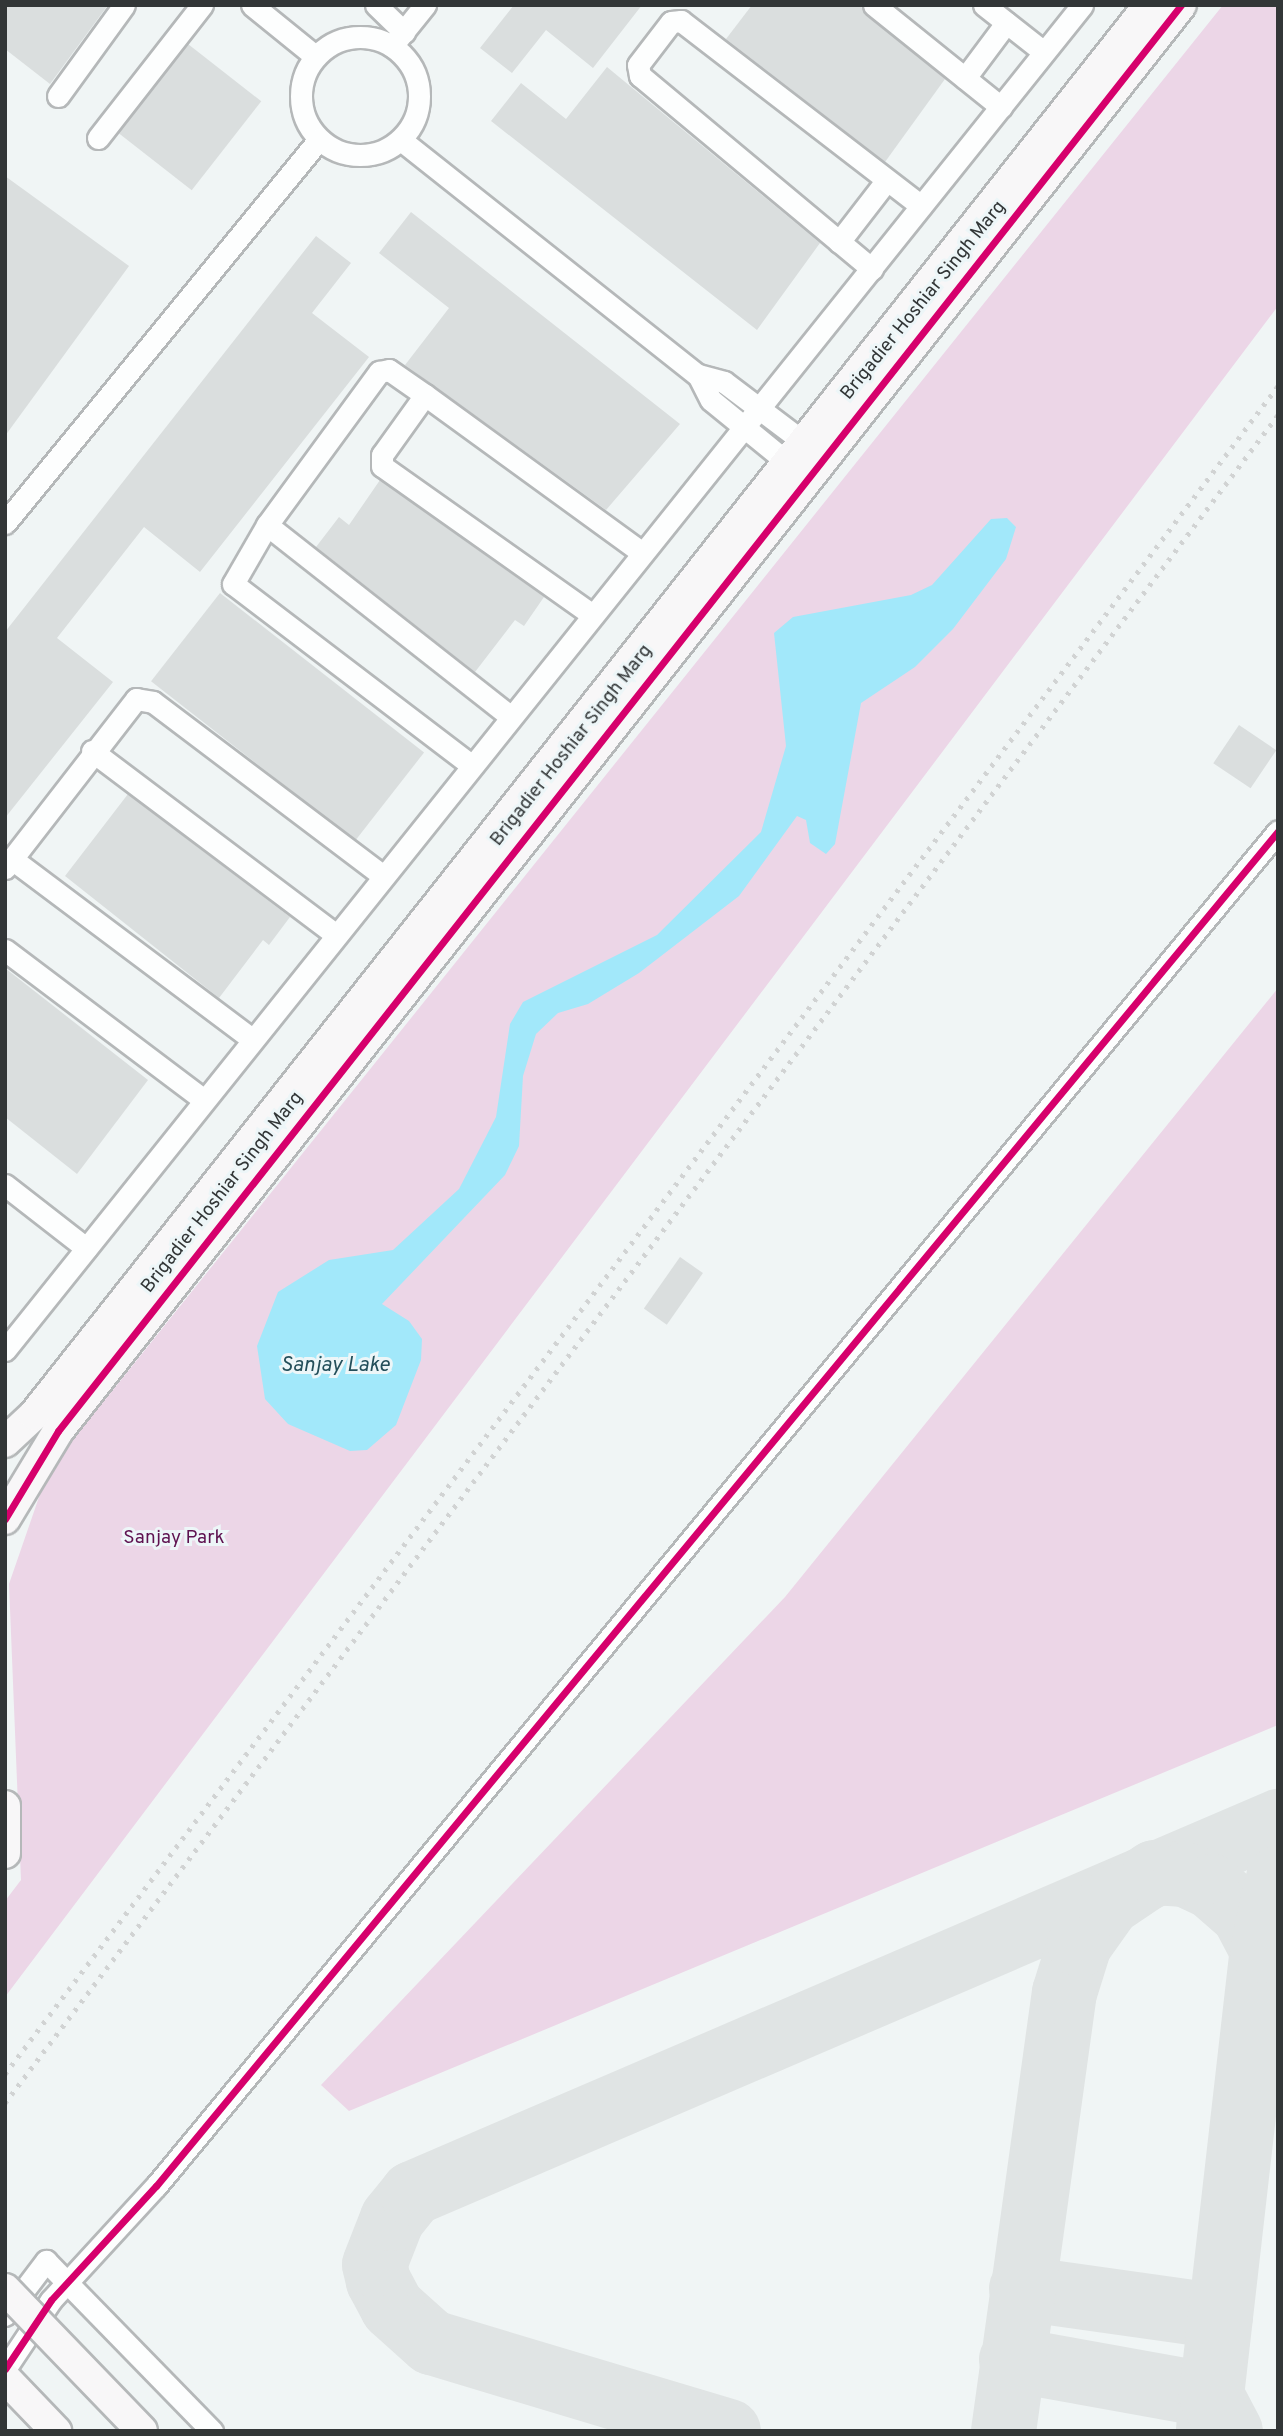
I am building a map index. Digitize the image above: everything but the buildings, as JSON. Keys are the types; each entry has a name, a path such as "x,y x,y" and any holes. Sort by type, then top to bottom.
{"street":[{"path":"58,96 124,5"},
{"path":"98,138 202,5"},
{"path":"253,5 315,56"},
{"path":"376,5 398,39 416,81 418,104 401,140 366,154 346,153 319,139 300,96 315,56 352,36 398,39"},
{"path":"398,39 425,5"},
{"path":"874,5 1001,107"},
{"path":"984,5 1044,52"},
{"path":"5,1350 743,424 872,269 1083,5"},
{"name":"Brigadier Hoshiar Singh Marg","path":"5,1519 58,1431 1149,5"},
{"name":"Brigadier Hoshiar Singh Marg","path":"5,1442 34,1415 803,458 1181,5"},
{"path":"872,269 640,76 638,65 671,22 681,21 921,206"},
{"path":"965,78 1006,23"},
{"path":"5,523 319,139"},
{"path":"401,140 698,375 724,382 759,406 803,458"},
{"path":"839,242 887,180"},
{"path":"471,765 240,594 234,573 379,372 389,370 425,394 641,552"},
{"path":"698,375 711,400 743,424 803,458"},
{"path":"425,394 382,455 382,466 591,614"},
{"path":"267,525 510,716"},
{"path":"253,1040 8,864 129,704 153,702 383,876"},
{"path":"92,751 336,935"},
{"path":"5,2369 67,2284 164,2176 1278,831"},
{"path":"5,950 204,1100"},
{"path":"5,1185 86,1248"},
{"path":"5,1806 5,1853"},
{"path":"5,2315 46,2261 212,2431"},
{"path":"5,2289 142,2431"},
{"path":"5,2378 56,2431"}],"green space":[{"name":"Sanjay Park","path":"1223,5 1278,5 1278,306 5,1997 5,1901 21,1880 9,1584 48,1471"},
{"path":"1278,988 1278,1725 349,2111 321,2085 785,1597"}],"water":[{"name":"Sanjay Lake","path":"1007,518 1016,527 1006,559 953,629 915,667 861,703 835,844 826,854 810,843 806,820 797,816 739,896 639,973 588,1004 558,1013 536,1034 523,1076 519,1146 505,1175 382,1304 409,1321 422,1339 421,1360 396,1425 367,1450 350,1451 288,1424 265,1399 257,1346 278,1292 329,1260 393,1250 459,1189 496,1117 510,1024 523,1002 657,935 761,832 786,746 774,633 793,617 911,595 932,585 991,519"}],"taxiway":[{"path":"728,2431 431,2342 392,2307 378,2281 374,2264 392,2218 412,2193 1278,1821"},
{"path":"1003,2431 1064,1992 1079,1944 1108,1903 1154,1872 1185,1874 1211,1886 1243,1914 1262,1950"},
{"path":"1230,2431 1211,2395 1262,1950 1278,1878"},
{"path":"1021,2288 1220,2316"},
{"path":"1011,2359 1211,2395 1208,2431"}],"railway":[{"path":"5,2074 1278,386"},
{"path":"5,2103 1278,415"}],"cycle path":[{"path":"5,1519 58,1431 1181,5"},
{"path":"5,2369 51,2300 156,2186 1278,831"}]}
